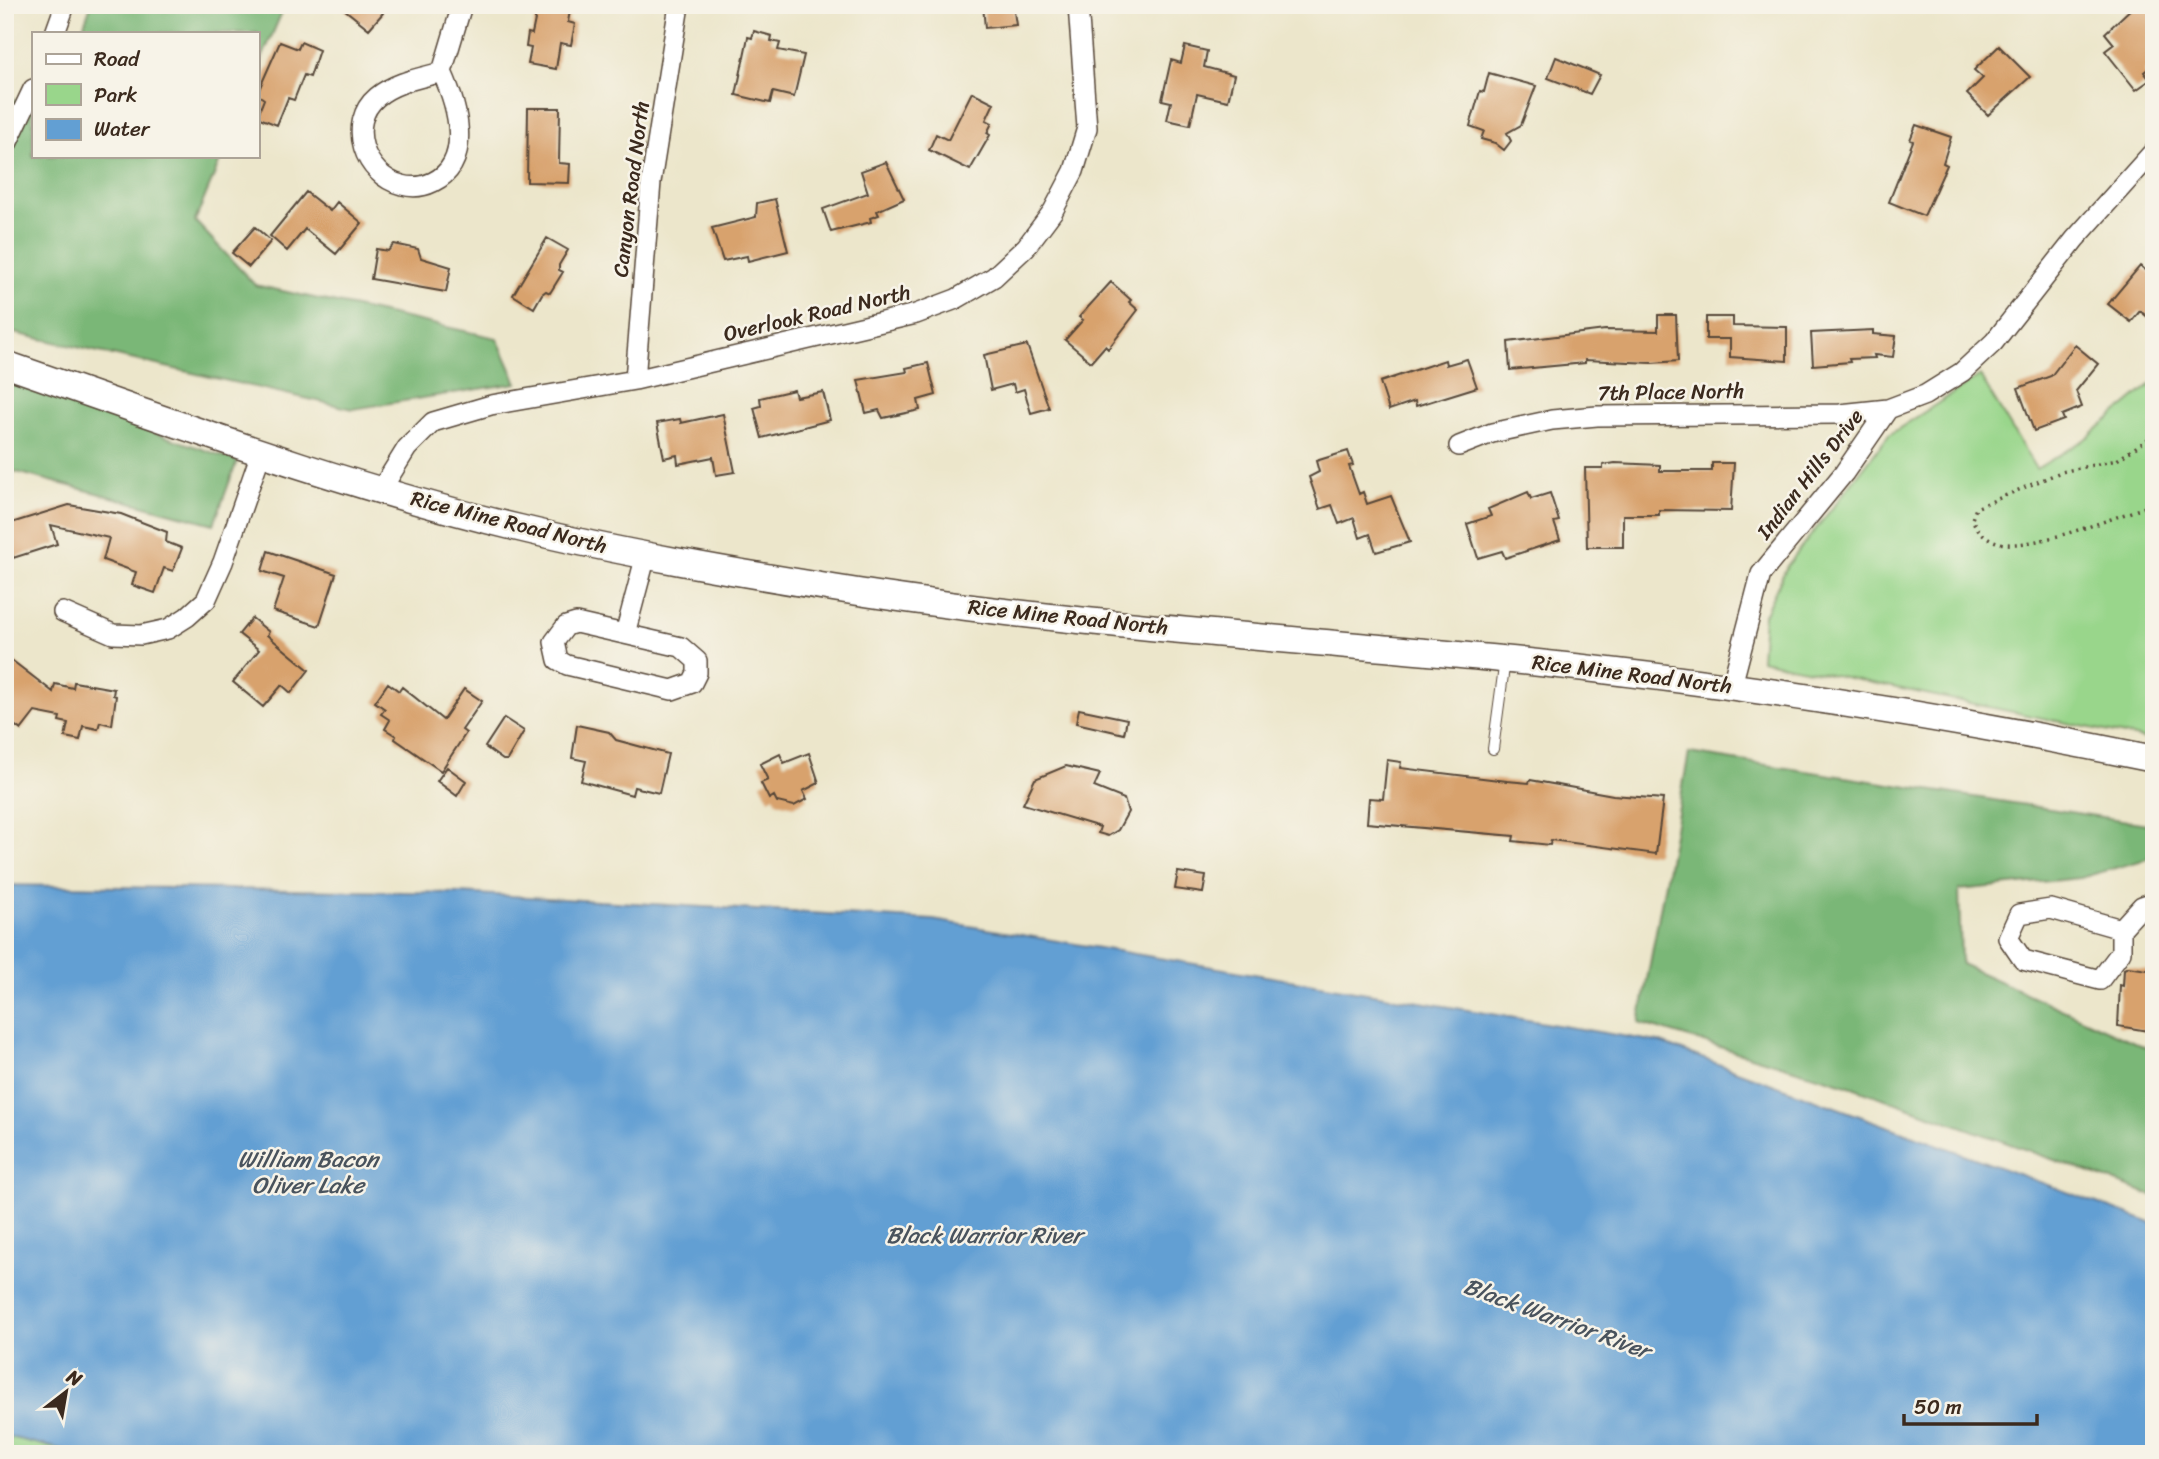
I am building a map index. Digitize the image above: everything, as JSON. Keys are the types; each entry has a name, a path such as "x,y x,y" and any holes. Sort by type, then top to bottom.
{"main road":[{"name":"Rice Mine Road North","path":"5,364 261,453 381,490 518,528 646,555 836,589 1008,612 1506,660 1732,685 2042,736 2154,759"}],"street":[{"path":"55,32 65,5"},
{"path":"442,72 394,87 377,97 363,114 360,136 367,157 381,174 401,185 422,187 433,182 443,177 456,158 459,134 450,90 442,72 462,5"},
{"name":"Canyon Road North","path":"635,380 651,182 679,5"},
{"name":"Overlook Road North","path":"381,490 407,449 433,422 491,405 635,380 916,314 956,299 994,277 1026,247 1040,229 1053,211 1074,171 1087,128 1078,5"},
{"path":"5,148 32,91"},
{"name":"Indian Hills Drive","path":"1732,685 1761,574 1844,473 1888,409 1924,395 1952,378 1994,342 2076,239 2154,151"},
{"name":"7th Place North","path":"1459,446 1492,433 1552,420 1597,416 1840,414 1888,409"},
{"path":"63,612 113,634 141,635 168,628 187,617 206,600 212,587 261,453"},
{"path":"625,634 646,555"},
{"path":"576,623 625,634 681,647 691,653 696,661 697,673 692,683 672,690 566,666 554,652 558,634 566,626 576,623"},
{"path":"2121,929 2050,909 2020,914 2008,938 2023,960 2100,980 2121,952 2121,929 2142,906 2154,902"}],"lane":[{"path":"1493,749 1506,660"}],"path":[{"path":"2154,435 2117,460 2061,472 1993,498 1976,508 1972,519 1982,534 2010,544 2048,537 2154,504"}],"green space":[{"path":"91,5 285,5 259,65 259,32 81,32"},
{"path":"5,94 32,109 32,158 221,158 195,221 255,285 497,338 517,383 353,409 5,331"},
{"path":"1980,376 2036,469 2084,440 2154,382 2154,741 1761,660 1764,615 1787,566 1889,435"},
{"path":"5,381 237,461 214,524 5,469"},
{"path":"1689,753 2154,825 2154,846 2147,859 2080,878 1959,890 1961,964 2154,1051 2154,1196 1841,1083 1639,1023"},
{"path":"5,1436 80,1454 5,1454"}],"water":[{"name":"William Bacon Oliver Lake","path":"5,885 459,893 933,920 1658,1042 2154,1224 2154,1454 81,1454 5,1436"}],"building":[{"path":"339,5 374,5 383,13 369,29"},
{"path":"538,5 571,5 568,22 575,24 571,45 560,43 556,69 528,64 531,48 526,47 528,33 532,34"},
{"path":"983,5 1013,5 1016,25 985,28"},
{"path":"2135,5 2154,5 2154,64 2144,72 2150,80 2136,90 2105,51 2114,44 2105,33"},
{"path":"754,31 772,36 771,41 780,43 778,50 804,55 794,97 773,92 770,103 736,95 748,37 752,38"},
{"path":"280,42 298,49 301,42 319,50 310,77 304,75 294,100 288,98 277,125 259,118 264,99 259,95 259,89"},
{"path":"1185,46 1207,51 1204,67 1234,75 1228,101 1197,94 1190,125 1167,120 1171,102 1162,100 1171,60 1181,63"},
{"path":"1999,46 2030,77 1988,115 1967,94 1983,78 1974,70"},
{"path":"1556,57 1600,75 1590,94 1548,78"},
{"path":"1489,73 1536,86 1521,125 1507,133 1511,141 1504,150 1495,143 1481,139 1484,131 1470,126 1480,91 1484,92"},
{"path":"972,92 994,103 986,120 992,123 987,133 990,135 970,170 929,150 936,134 948,140"},
{"path":"528,108 560,108 559,163 570,164 569,183 527,182"},
{"path":"1916,125 1951,137 1943,163 1947,165 1924,216 1889,202 1913,141 1910,140"},
{"path":"886,162 904,199 877,211 879,215 870,218 871,222 831,232 823,209 868,193 861,171"},
{"path":"306,192 330,211 337,202 362,223 336,254 305,229 287,251 270,236"},
{"path":"775,199 788,251 748,261 747,256 723,261 712,228 756,217 757,203"},
{"path":"255,227 271,241 249,267 232,253"},
{"path":"547,238 568,250 559,265 559,270 563,272 550,293 546,291 542,294 534,308 513,295"},
{"path":"394,244 418,249 421,258 451,267 446,292 371,279 376,249 388,251"},
{"path":"2140,266 2154,276 2154,322 2140,311 2131,322 2108,304"},
{"path":"1111,282 1138,310 1108,349 1105,346 1091,362 1065,340 1083,320 1079,317"},
{"path":"1658,315 1676,315 1678,361 1652,363 1585,360 1585,363 1510,370 1508,342 1605,330 1658,331"},
{"path":"1706,317 1733,317 1733,326 1787,327 1787,361 1730,357 1730,339 1706,339"},
{"path":"1873,330 1873,334 1896,336 1893,357 1874,355 1875,358 1813,365 1811,333"},
{"path":"1027,345 1049,408 1031,413 1024,389 1015,392 1013,384 991,390 984,355"},
{"path":"2075,345 2098,364 2076,391 2082,407 2062,415 2064,420 2034,431 2018,388 2051,376"},
{"path":"1467,359 1477,387 1416,406 1415,401 1389,410 1380,382 1445,360 1446,365"},
{"path":"928,363 936,395 918,400 920,410 883,418 879,410 866,413 858,380 907,372 906,368"},
{"path":"794,390 796,397 823,392 830,420 762,438 754,408 761,406 760,398"},
{"path":"723,414 735,472 716,475 713,457 678,464 677,455 664,458 657,423 680,419 681,423"},
{"path":"1348,451 1353,465 1349,466 1359,494 1363,492 1367,504 1391,496 1410,542 1376,552 1370,534 1360,538 1354,518 1339,524 1332,505 1320,509 1309,477 1319,472 1316,461"},
{"path":"1712,463 1734,463 1731,511 1659,510 1659,515 1623,515 1623,547 1587,547 1585,468 1603,468 1603,465 1660,465 1660,471 1712,471"},
{"path":"1528,492 1531,499 1550,493 1559,521 1554,522 1560,540 1505,558 1502,551 1478,558 1467,524 1491,516 1488,509"},
{"path":"69,505 121,514 167,532 166,542 182,548 173,571 164,568 155,593 132,585 136,572 103,560 109,538 51,525 57,544 13,558 5,525"},
{"path":"268,551 336,574 319,626 273,611 284,578 262,571"},
{"path":"252,618 269,632 267,635 309,670 291,693 282,685 263,707 233,682 259,650 239,634"},
{"path":"5,655 53,692 55,684 73,688 74,682 114,689 113,695 116,696 112,725 100,722 98,729 83,726 80,740 65,737 68,723 59,721 60,717 35,712 21,730 5,718"},
{"path":"388,683 399,691 402,687 443,720 464,689 482,701 462,730 466,733 441,771 385,729 390,720 381,714 385,709 375,702"},
{"path":"1079,709 1127,719 1124,734 1076,723"},
{"path":"504,718 524,731 507,760 485,747"},
{"path":"577,725 609,732 616,740 668,754 659,793 634,787 632,795 581,781 586,761 572,758"},
{"path":"809,753 819,783 803,791 807,799 794,806 777,802 774,796 769,799 761,783 768,780 760,764 780,754 784,763"},
{"path":"1387,760 1401,762 1400,768 1507,781 1529,783 1530,780 1613,795 1663,799 1656,854 1551,840 1550,845 1513,841 1514,836 1367,823 1369,798 1383,799"},
{"path":"1066,766 1100,774 1094,787 1124,799 1128,812 1118,830 1108,836 1098,833 1100,827 1023,804 1035,779"},
{"path":"447,767 466,781 457,796 437,781"},
{"path":"1178,872 1206,876 1203,893 1175,889"},
{"path":"2128,967 2154,971 2154,1032 2118,1026 2120,985 2123,986 2124,969"}],"water label":[{"name":"Black Warrior River","path":"984,1235"},
{"name":"Black Warrior River","path":"1557,1318"}]}
